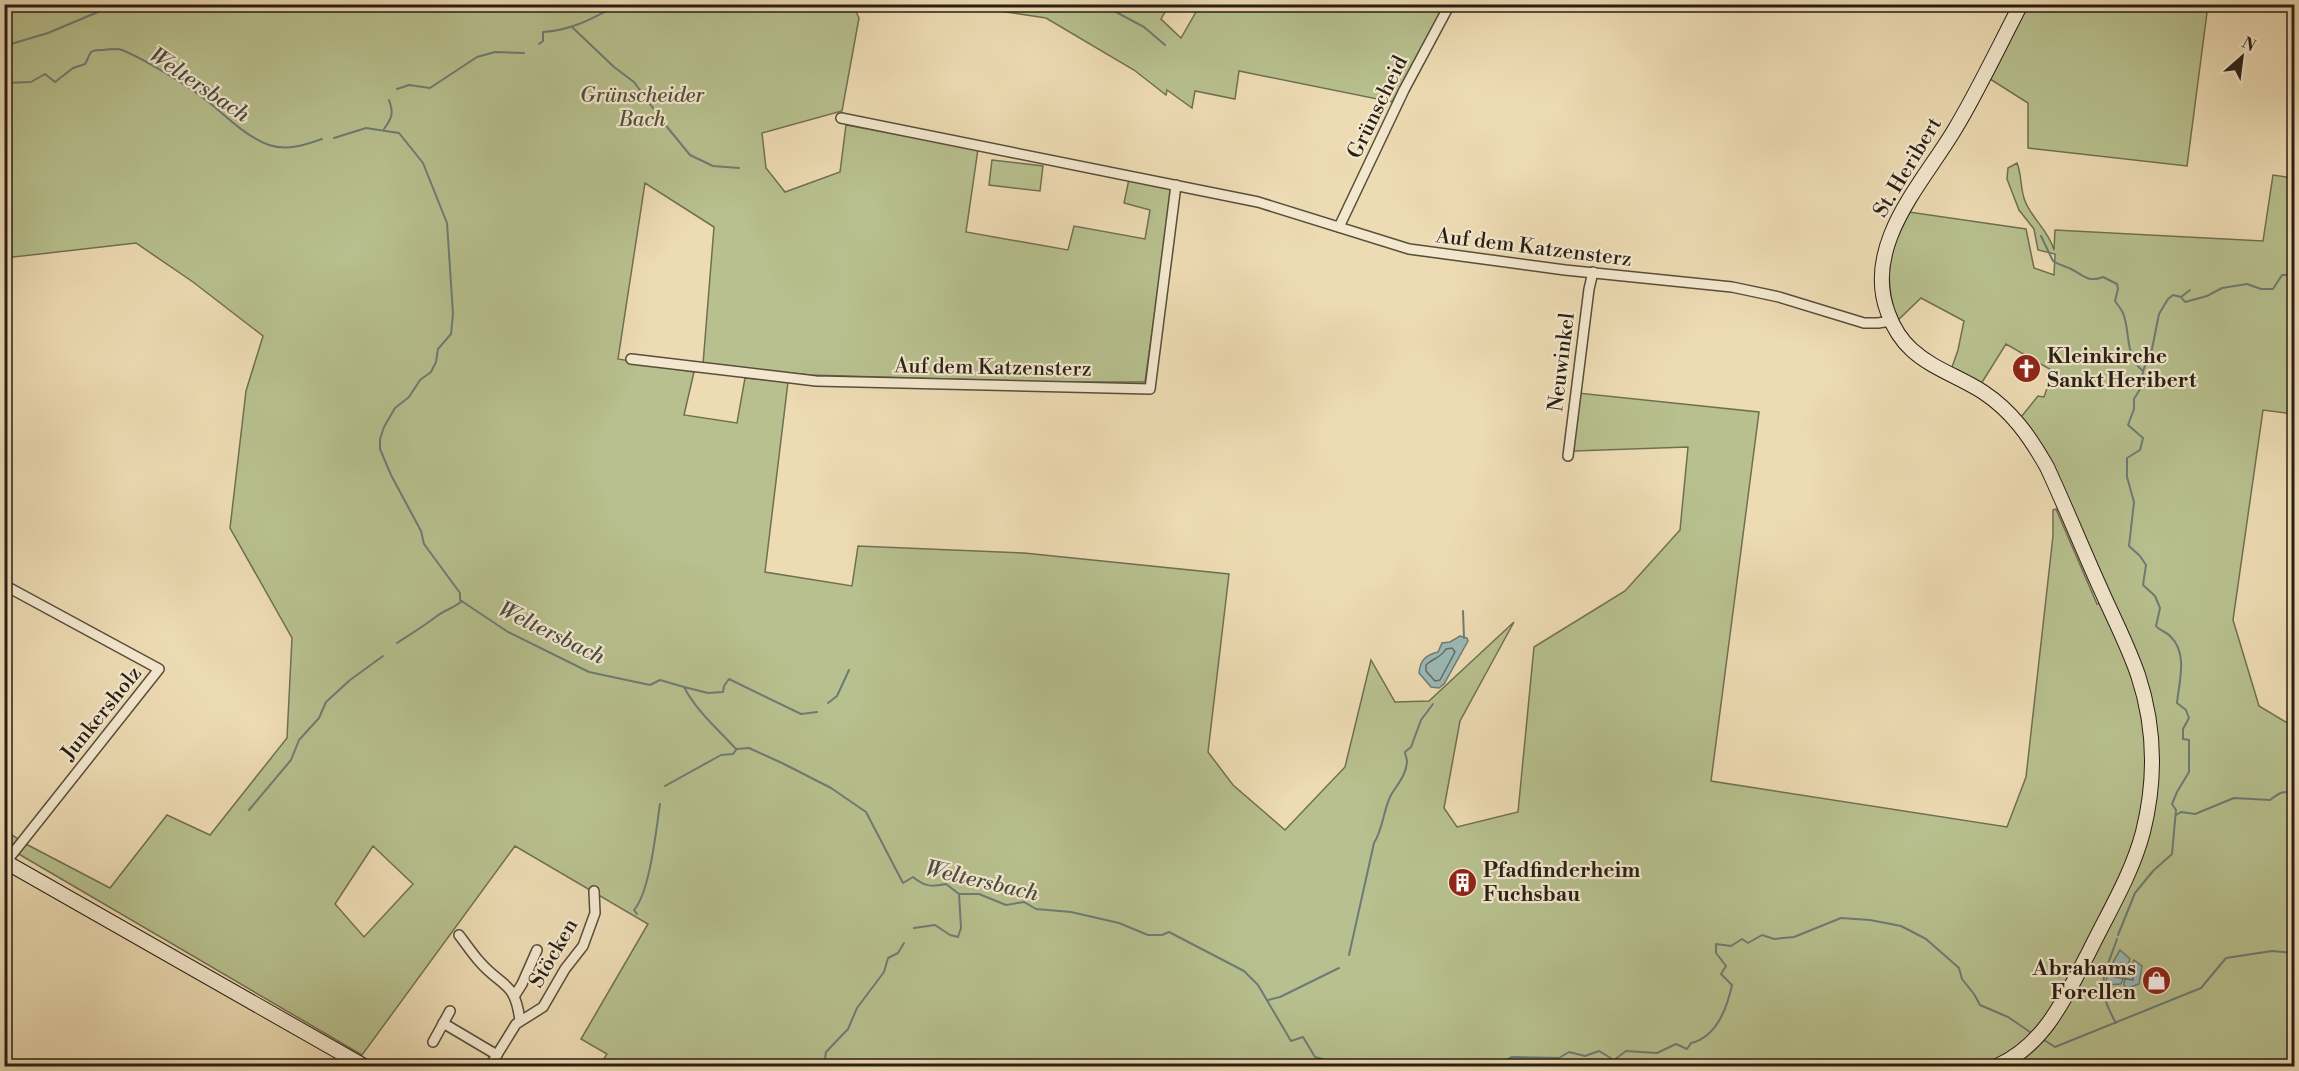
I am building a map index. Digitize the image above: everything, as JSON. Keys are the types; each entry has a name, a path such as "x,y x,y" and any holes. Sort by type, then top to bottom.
{"street":[{"name":"Grünscheid","path":"1339,227 1404,90 1450,4"},
{"name":"St. Heribert","path":"1997,1066 2007,1062 2031,1043 2056,1015 2123,884 2142,834 2152,777 2149,720 2138,675 2064,503 2034,444 2014,418 1982,392 1925,360 1911,349 1891,321 1885,305 1881,282 1885,253 1894,228 1956,128 2021,4"},
{"name":"Auf dem Katzensterz","path":"841,118 1258,202 1421,251 1565,270 1732,286 1779,297 1864,323 1878,324 1891,321"},
{"name":"Auf dem Katzensterz","path":"632,359 816,381 1150,389 1176,185"},
{"name":"Neuwinkel","path":"1568,456 1588,289 1593,272"},
{"name":"Junkersholz","path":"4,585 159,669 5,861"},
{"path":"5,861 363,1066"},
{"name":"Stöcken","path":"490,1066 516,1024 543,1007 565,969 583,946 595,913 594,891"},
{"name":"Stöcken","path":"459,935 480,962 514,994 520,1021"},
{"name":"Stöcken","path":"514,994 522,984 537,950"},
{"path":"433,1042 450,1011"},
{"path":"443,1023 497,1055"}],"green space":[{"path":"4,5 853,5 859,18 842,111 762,133 766,168 785,192 840,172 846,125 978,149 966,232 1068,250 1074,226 1145,239 1150,210 1124,203 1129,179 1172,188 1145,382 1052,382 810,375 703,364 714,227 645,183 618,359 694,372 684,415 737,423 745,378 788,382 765,572 852,586 858,546 1024,553 1229,574 1208,752 1233,785 1285,830 1345,767 1371,660 1395,702 1429,701 1514,622 1460,721 1444,808 1457,827 1518,812 1534,647 1625,591 1680,530 1688,447 1574,451 1573,439 1578,393 1759,412 1711,781 2007,827 2026,777 2053,536 2053,510 2056,509 2097,604 2109,600 2021,417 2038,396 2044,397 2053,371 2006,344 1981,384 1951,370 1964,321 1921,298 1897,321 1889,277 1892,253 1902,227 1909,212 2026,229 2034,268 2054,275 2055,254 2038,250 2034,229 2019,210 2007,179 2008,168 2017,163 2025,201 2052,243 2054,250 2055,230 2263,241 2273,175 2294,178 2294,414 2263,410 2233,620 2259,706 2294,727 2294,1066 599,1066 607,1054 581,1039 648,924 515,846 362,1055 5,846 5,830 24,843 110,888 167,815 210,835 287,738 292,638 230,528 246,391 263,336 193,282 136,243 5,258","holes":["373,846 413,884 364,937 335,904"]},
{"path":"959,5 1169,5 1161,19 1181,38 1200,5 1445,5 1392,102 1239,71 1235,99 1195,91 1192,108 1167,90 1166,95 1134,70 1046,18"},
{"path":"2028,5 2208,5 2187,166 2028,148 2028,103 1990,79"},
{"path":"992,160 1043,166 1040,191 989,185"}],"water":[{"path":"1460,636 1467,638 1468,641 1444,684 1439,688 1431,687 1419,673 1422,661 1438,652 1442,643 1450,642"},
{"path":"2120,950 2130,959 2121,984 2105,985 2109,969"},
{"path":"2134,960 2142,966 2139,984 2128,988 2124,986 2124,982"}],"waterway":[{"path":"4,46 48,33 117,4"},
{"name":"Grünscheider Bach","path":"539,44 543,41 543,32 574,26 620,4"},
{"path":"1101,4 1144,27 1165,45"},
{"path":"572,27 614,67 634,82 690,155 713,166 739,168"},
{"name":"Weltersbach","path":"4,83 31,82 45,74 55,82 73,68 85,64 93,51 118,49 185,85 259,141 276,147 289,147 322,139"},
{"name":"Grünscheider Bach","path":"397,89 409,85 430,88 477,57 495,52 524,53"},
{"name":"Grünscheider Bach","path":"384,129 391,115 389,100"},
{"name":"Weltersbach","path":"334,138 366,128 399,133 423,163 447,223 453,314 451,334 438,349 436,362 431,372 420,380 409,397 395,408 384,427 380,449 421,531 424,544 460,593 460,600 508,632 589,672 650,685 660,680 684,687 701,712 736,749 749,748 782,763 831,788 866,812 903,883 913,877 921,883 933,886 946,884 959,894 979,894 1006,905 1024,902 1036,909 1071,912 1119,923 1148,935 1162,935 1169,932 1244,971 1258,985 1291,1041 1303,1037 1315,1057 1349,1066"},
{"path":"2041,236 2053,261 2086,278 2103,277 2117,284 2115,301 2123,313 2130,351 2143,371"},
{"path":"2118,935 2135,893 2153,871 2172,854 2176,810 2172,804 2189,772 2189,740 2183,739 2183,729 2189,718 2186,710 2177,703 2181,668 2179,652 2171,637 2156,626 2160,608 2155,596 2143,585 2146,565 2129,546 2134,502 2127,477 2127,458 2140,450 2143,438 2128,425 2134,409 2134,399 2142,386 2143,371 2152,349 2159,314 2173,295 2181,297 2185,302 2207,296 2222,288 2247,284 2261,289 2273,289 2282,275 2294,275"},
{"path":"2181,297 2190,290"},
{"path":"397,643 462,601"},
{"path":"1463,611 1464,638"},
{"path":"249,810 291,760 299,740 319,718 326,702 350,680 383,656"},
{"path":"828,703 837,696 849,670"},
{"path":"684,687 708,693 723,692 729,679 801,714 817,712"},
{"path":"1349,955 1374,843 1388,801 1405,770 1407,761 1405,752 1411,747 1421,720 1433,704"},
{"path":"665,786 721,755 733,754 736,750"},
{"path":"2176,815 2181,812 2195,814 2234,798 2270,800 2281,793 2294,793"},
{"path":"637,914 634,910 640,901 648,875 660,804"},
{"path":"914,928 935,925 950,935 958,937 961,928 959,894"},
{"name":"Weltersbach","path":"1495,1066 1512,1057 1559,1058 1569,1052 1585,1056 1599,1051 1614,1060 1626,1051 1657,1053 1676,1044 1687,1049 1691,1043 1708,1035 1714,1028 1724,1012 1730,994 1732,985 1721,974 1726,966 1716,953 1716,944 1731,946 1742,939 1748,943 1762,935 1774,939 1794,937 1841,918 1870,920 1901,926 1926,939 1959,968 1962,979 1980,1005 2008,1017 2033,1034"},
{"path":"2116,1023 2105,999 2103,981 2117,939"},
{"path":"824,1066 826,1052 848,1029 857,1008 884,972 888,958 898,953 904,943"},
{"name":"Weltersbach","path":"2041,1038 2055,1047 2201,988 2226,958 2272,951 2294,953"},
{"path":"1268,1000 1280,997 1339,968"}],"place":[{"name":"Kleinkirche Sankt Heribert","path":"2026,368"},
{"name":"Pfadfinderheim Fuchsbau","path":"1462,882"},
{"name":"Abrahams Forellen","path":"2157,980"}]}
